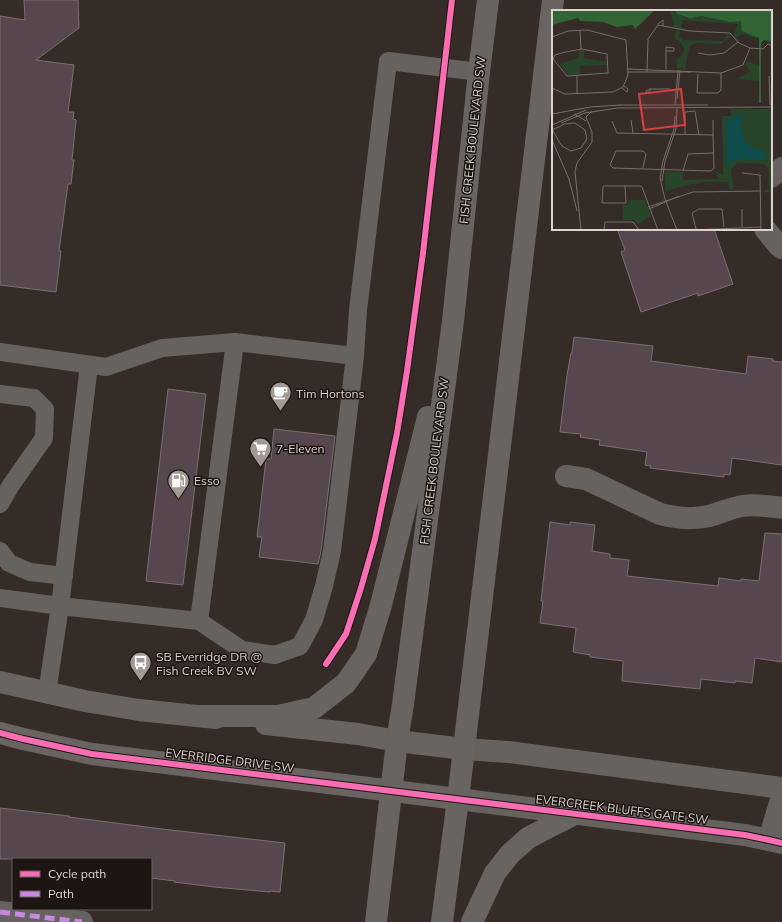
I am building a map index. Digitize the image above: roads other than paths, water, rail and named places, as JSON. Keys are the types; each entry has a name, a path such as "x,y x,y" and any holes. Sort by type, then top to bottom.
{"main road":[{"name":"FISH CREEK BOULEVARD SW","path":"376,922 397,741 453,320 488,0"},
{"path":"442,922 553,0"},
{"path":"203,716 278,716 314,708 346,683 366,654 381,605 453,320"},
{"path":"0,682 85,701 139,710 358,734 397,741 464,749"},
{"name":"EVERRIDGE DRIVE SW","path":"0,733 92,754 458,799"},
{"path":"472,922 495,873 510,854 528,838 575,814"}],"street":[{"path":"772,176 782,168"},
{"path":"766,230 782,248"},
{"path":"566,476 586,479 660,514 672,517 687,518 707,516 741,506 756,505 782,508"},
{"path":"464,749 508,752 782,788"},
{"path":"776,841 782,796"},
{"name":"EVERCREEK BLUFFS GATE SW","path":"458,799 737,834 776,841"},
{"path":"0,912 82,922"}],"lane":[{"path":"0,598 60,606 200,620 242,650 275,655 300,646 314,620 332,551 355,356 358,310 388,61 479,72"},
{"path":"0,352 106,367 162,348 235,342 355,356"},
{"path":"200,620 235,342"},
{"path":"47,693 64,576 89,365"},
{"path":"0,394 34,398 45,409 44,438 11,485 0,504"},
{"path":"0,551 9,563 30,572 64,576"}],"place":[{"name":"Tim Hortons","path":"281,412"},
{"name":"7-Eleven","path":"260,468"},
{"name":"Esso","path":"179,500"},
{"name":"SB Everridge DR @ Fish Creek BV SW","path":"140,682"}]}
